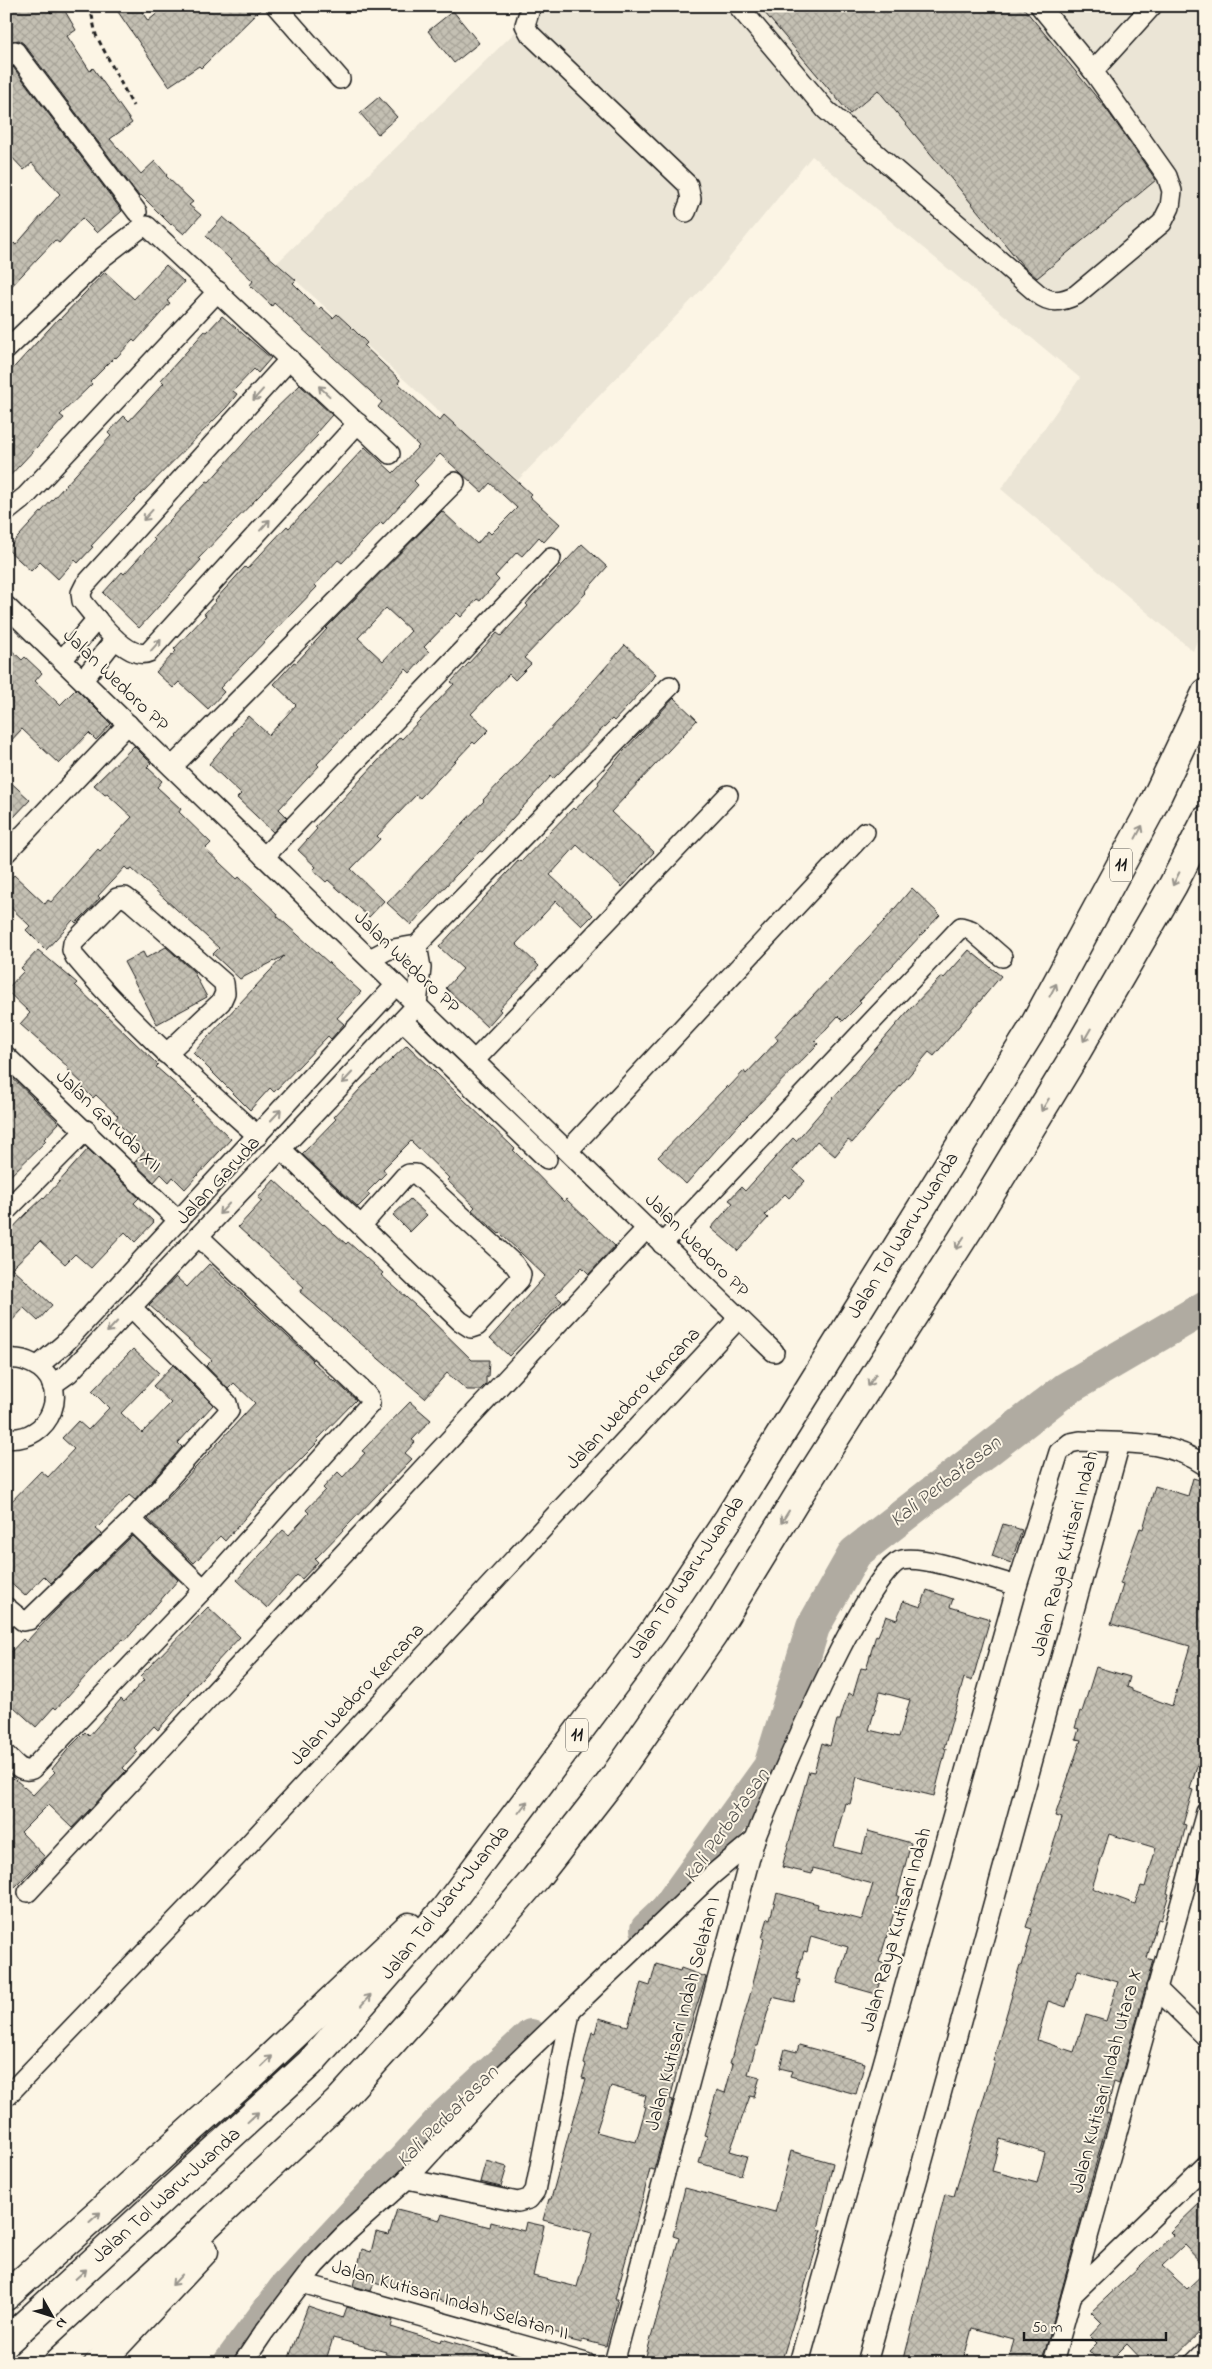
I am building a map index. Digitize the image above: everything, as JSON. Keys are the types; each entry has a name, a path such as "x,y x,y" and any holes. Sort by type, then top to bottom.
{"highway":[{"name":"Jalan Tol Waru–Juanda","path":"6,2342 310,2063 445,1909 654,1631 729,1518 1030,1033 1151,809 1206,693"},
{"path":"99,2363 225,2228 441,1988 529,1886 610,1783 713,1635 800,1493 978,1216 1174,885 1206,820"},
{"path":"6,2296 254,2073 417,1920 428,1914 445,1909"},
{"path":"58,2363 339,2101"}],"street":[{"path":"276,6 340,79"},
{"path":"531,6 525,25 530,34 688,185 691,199 686,212"},
{"path":"738,6 826,110 1036,293 1051,302 1067,300 1076,295 1162,223 1173,198 1167,176 1093,71 1040,6"},
{"path":"1093,71 1152,6"},
{"path":"9,51 137,212"},
{"path":"6,350 103,257 142,227 147,226 390,454"},
{"path":"6,512 26,496 218,291"},
{"path":"290,359 85,585 81,593 82,601 115,639 135,652 143,654 149,652 358,423"},
{"path":"172,767 455,482"},
{"path":"264,857 551,558"},
{"name":"Jalan Wedoro PP","path":"6,606 774,1352"},
{"path":"62,660 97,619"},
{"path":"82,680 115,639"},
{"path":"370,959 387,950 417,944 670,686"},
{"path":"6,853 128,724"},
{"path":"474,1061 728,795"},
{"path":"568,1151 865,832"},
{"path":"166,1054 221,1002 225,993 224,983 133,903 125,897 117,898 73,943 72,950 75,957 107,995 166,1054 258,1136"},
{"path":"662,1244 961,927 972,930 1002,957"},
{"path":"417,944 421,968 417,1005"},
{"name":"Jalan Garuda","path":"38,1366 64,1344 258,1136 396,984"},
{"name":"Jalan Garuda","path":"52,1385 69,1373 417,1005"},
{"path":"403,1020 547,1158"},
{"path":"354,1031 374,1051"},
{"name":"Jalan Garuda XII","path":"6,1056 86,1130 179,1221"},
{"path":"6,1211 86,1130"},
{"path":"280,1149 361,1226 460,1320 471,1328 477,1326 520,1279 521,1274 514,1264 416,1174 409,1174 404,1177 361,1226"},
{"path":"231,1164 248,1183"},
{"path":"28,1892 647,1228"},
{"path":"6,1755 20,1769 28,1771 32,1769 204,1589 365,1413 370,1401 365,1393 198,1236"},
{"path":"146,1256 163,1273"},
{"path":"6,1606 23,1621 29,1620 132,1520 221,1422 230,1409 227,1403 131,1307"},
{"name":"Jalan Wedoro Kencana","path":"6,2097 248,1845 738,1319"},
{"path":"6,1360 25,1360 38,1366 52,1385 53,1406 45,1424 35,1433 22,1438 6,1438"},
{"name":"Jalan Raya Kutisari Indah","path":"799,2363 1017,1586 1058,1452 1070,1443 1120,1443 867,2363"},
{"path":"1120,1443 1144,1443 1175,1449 1206,1466"},
{"path":"132,1520 204,1589"},
{"name":"Jalan Kutisari Indah Selatan I","path":"614,2363 754,1839 786,1761 840,1649 865,1604 893,1564 903,1559 923,1560 1017,1586"},
{"name":"Jalan Kutisari Indah Utara X","path":"1053,2363 1156,1988 1202,1840 1206,1812"},
{"path":"244,2363 264,2332 315,2265 344,2235 407,2179 498,2080 570,2013 680,1905 754,1839"},
{"path":"1156,1988 1206,2038"},
{"path":"407,2179 518,2202 529,2199 534,2191 570,2013"},
{"path":"1071,2296 1206,2165"},
{"name":"Jalan Kutisari Indah Selatan II","path":"302,2283 586,2363"},
{"path":"1194,2363 1206,2351"}],"path":[{"path":"90,6 96,35 133,106"}],"shaded area":[{"path":"542,6 1206,6 1206,618 1193,651 1001,489 1080,378 812,156 712,279 518,480 445,417 277,263"}],"building":[{"path":"15,6 44,6 51,13 62,6 76,30 67,36 90,71 93,68 132,123 110,139 141,174 155,161 166,176 193,202 189,205 201,215 184,234 171,225 141,195 139,196 24,44 19,40 12,41 6,36 6,16"},
{"path":"114,6 138,6 148,21 166,6 264,6 201,68 199,66 169,86"},
{"path":"759,6 1022,6 1107,110 1156,180 1037,278 1023,266 878,90 850,114"},
{"path":"453,11 479,43 454,63 428,31"},
{"path":"13,67 122,211 97,233 82,218 59,243 55,240 6,292 6,251 14,243 16,245 60,194 32,163 24,170 6,151 6,70"},
{"path":"379,97 397,117 378,134 360,113"},
{"path":"223,217 296,280 293,283 319,309 321,307 333,318 337,314 349,325 367,343 364,346 400,380 398,383 439,421 444,415 531,494 529,496 560,524 544,542 539,537 522,556 517,552 495,576 499,580 480,601 477,599 461,617 457,613 424,647 429,652 410,673 406,669 317,764 319,766 279,809 287,817 273,832 237,798 241,794 209,764 248,716 269,735 296,705 274,684 294,662 296,663 326,628 442,511 477,544 488,531 491,534 517,508 490,483 482,492 440,454 414,481 418,485 383,524 381,522 342,563 338,560 315,585 317,587 220,688 224,692 208,709 179,682 173,688 156,672 176,651 174,649 206,615 204,614 215,600 245,567 247,569 287,526 289,528 365,447 393,473 419,446 378,407 382,402 274,303 272,306 250,285 253,281 206,236","holes":["386,608 411,631 383,661 358,638"]},
{"path":"166,265 184,282 167,301 170,303 135,342 133,340 90,382 92,384 60,415 64,418 6,480 6,376 59,318 105,272 134,299"},
{"path":"222,316 271,358 258,373 254,369 233,391 237,394 227,407 122,513 78,563 75,560 58,579 40,562 31,571 7,549 111,436 108,433 124,416 129,421 164,383 161,380 205,331 207,332"},
{"path":"300,385 332,415 316,433 318,435 199,558 201,560 139,628 103,593 122,572 124,574 155,540 153,538 207,481 209,482 267,417"},
{"path":"582,544 607,567 586,593 524,658 531,664 515,680 509,674 471,714 489,730 475,744 473,742 420,798 416,795 377,836 380,839 351,869 384,901 369,917 328,880 326,882 313,870 316,867 298,850 317,829 315,827 339,801 454,684 451,682 497,633 501,636 528,606 526,604 533,596"},
{"path":"6,645 22,660 25,657 42,673 35,681 60,705 76,689 111,724 96,740 89,733 59,764 22,729 6,746"},
{"path":"625,645 656,674 653,679 614,721 612,719 553,779 551,776 482,852 480,851 455,876 411,925 387,903 560,719"},
{"path":"674,698 697,720 611,812 654,852 622,887 577,845 550,875 593,915 582,926 556,901 516,944 539,966 499,1009 501,1011 487,1027 446,988 463,969 439,947 519,860 521,862 573,808 575,810 599,784 598,782 622,753"},
{"path":"134,746 151,763 147,767 162,781 157,787 181,809 179,812 211,843 205,849 237,879 239,877 278,914 277,916 361,992 337,1018 344,1024 331,1039 328,1036 274,1092 270,1088 250,1110 193,1053 284,956 240,979 213,954 219,948 132,869 129,871 125,867 98,896 100,898 88,911 76,923 73,920 46,950 26,930 30,926 6,903 6,883 14,875 45,904 48,900 51,902 98,849 100,851 132,817 94,785"},
{"path":"6,778 30,800 14,817 6,809"},
{"path":"912,888 940,915 859,1001 861,1003 843,1021 838,1016 815,1041 818,1044 738,1125 686,1184 658,1157 727,1086 728,1088 744,1071 746,1074 778,1040 775,1036 885,920"},
{"path":"166,947 193,971 207,997 157,1024 124,962 143,952 146,958"},
{"path":"38,950 77,983 75,985 158,1065 156,1067 194,1100 192,1101 231,1139 185,1189 173,1177 169,1182 161,1174 154,1182 134,1163 145,1151 115,1120 118,1116 96,1095 93,1098 81,1086 83,1084 67,1069 68,1067 20,1024 30,1013 6,990 24,971 21,968"},
{"path":"969,950 1001,976 934,1056 929,1052 852,1143 848,1140 835,1156 817,1141 793,1170 805,1181 789,1198 785,1194 765,1215 768,1218 738,1251 711,1228 733,1203 729,1200 741,1187 745,1191 793,1138 796,1141 908,1011 942,976 944,978"},
{"path":"407,1045 515,1149 513,1150 564,1202 566,1199 615,1246 589,1274 582,1267 555,1295 562,1301 509,1356 490,1338 545,1276 500,1233 472,1210 475,1207 447,1180 449,1178 411,1141 383,1169 386,1173 367,1192 370,1195 358,1207 302,1154 336,1119 334,1117 361,1088"},
{"path":"6,1072 59,1123 44,1139 46,1141 6,1180"},
{"path":"88,1149 139,1198 134,1203 154,1222 135,1242 125,1232 91,1268 75,1254 65,1264 40,1241 12,1268 52,1305 38,1321 24,1308 6,1327 6,1235 27,1213 44,1199"},
{"path":"274,1180 323,1225 346,1244 348,1242 383,1273 381,1275 424,1313 472,1360 489,1360 486,1384 480,1390 467,1390 447,1373 425,1398 300,1292 304,1287 238,1227 262,1201 258,1198"},
{"path":"410,1199 427,1215 410,1232 393,1215"},
{"path":"209,1264 313,1360 334,1382 356,1400 256,1505 225,1541 220,1536 194,1563 148,1519 255,1403 234,1383 228,1389 206,1366 212,1360 149,1305 176,1277 187,1287"},
{"path":"133,1349 159,1373 121,1413 142,1433 171,1403 153,1386 173,1365 213,1405 178,1443 182,1447 135,1500 129,1495 96,1529 102,1534 51,1583 44,1576 25,1596 6,1579 6,1507 41,1471 48,1477 74,1449 62,1438 78,1421 88,1430 109,1408 92,1391"},
{"path":"410,1402 431,1420 412,1440 415,1442 405,1453 412,1459 315,1559 318,1562 302,1579 297,1575 267,1608 237,1580 283,1530 289,1535 309,1513 306,1510 325,1490 323,1488 338,1472 343,1477 365,1453 362,1451"},
{"path":"1193,1478 1206,1482 1206,1755 1201,1754 1190,1789 1193,1790 1183,1824 1186,1825 1167,1893 1169,1894 1161,1920 1158,1919 1147,1958 1153,1960 1119,2084 1114,2082 1106,2113 1110,2114 1046,2348 1040,2363 1008,2363 1014,2339 972,2328 963,2363 903,2363 945,2194 954,2196 995,2061 993,2061 1011,1994 1020,1965 1022,1966 1032,1929 1026,1927 1062,1818 1055,1816 1081,1740 1076,1739 1079,1729 1075,1728 1096,1667 1130,1677 1127,1687 1132,1689 1132,1691 1172,1706 1190,1646 1111,1624 1123,1585 1120,1584 1140,1528 1143,1529 1155,1486 1188,1496","holes":["1109,1834 1156,1848 1145,1887 1141,1886 1135,1904 1092,1888","1078,1970 1118,1982 1106,2021 1086,2015 1074,2052 1037,2040 1048,2001 1066,2007","1000,2139 1045,2153 1037,2183 992,2171"]},
{"path":"1003,1524 1022,1530 1011,1563 992,1556"},
{"path":"132,1536 178,1580 125,1641 123,1639 106,1654 56,1709 54,1707 36,1727 14,1707 6,1715 6,1657 23,1639 26,1642"},
{"path":"927,1590 953,1599 950,1607 990,1619 972,1681 964,1678 944,1748 946,1749 934,1796 857,1777 850,1804 845,1803 834,1847 862,1854 868,1831 911,1843 897,1896 899,1896 879,1962 885,1964 876,1994 837,1983 848,1947 811,1936 807,1952 804,1951 796,1979 800,1980 794,2002 772,1997 758,2046 756,2046 748,2074 760,2077 754,2097 750,2096 730,2151 747,2156 741,2175 699,2163 707,2136 704,2135 717,2090 725,2093 733,2064 730,2063 764,1939 762,1938 768,1918 770,1919 777,1893 818,1904 817,1908 862,1920 873,1884 813,1868 812,1874 782,1867 809,1771 814,1772 822,1743 830,1746 837,1720 840,1720 848,1693 853,1695 861,1668 866,1669 876,1635 878,1636 886,1616 897,1620 903,1601 921,1607","holes":["880,1692 910,1700 899,1737 869,1730"]},
{"path":"208,1607 240,1637 188,1693 158,1730 154,1726 134,1748 138,1752 123,1768 126,1771 72,1828 48,1805 21,1832 45,1857 6,1896 6,1771 33,1795 55,1772 52,1769 70,1747 85,1732 89,1736 121,1699 124,1702 144,1680 140,1676"},
{"path":"656,1964 680,1971 681,1968 706,1977 683,2049 670,2099 673,2100 654,2170 650,2169 615,2299 618,2299 606,2346 583,2340 582,2343 566,2339 567,2336 529,2324 374,2283 371,2291 353,2286 362,2249 371,2252 376,2232 389,2235 397,2209 440,2220 442,2214 490,2227 491,2222 524,2231 526,2222 544,2226 533,2276 577,2287 592,2233 543,2220 549,2199 551,2199 586,2079 582,2078 592,2032 595,2033 599,2018 628,2026 641,1983 650,1986","holes":["611,2086 646,2096 643,2106 646,2107 636,2142 596,2132"]},
{"path":"799,2045 865,2063 856,2094 790,2076 792,2071 780,2068 785,2049 797,2052"},
{"path":"791,2151 833,2163 818,2229 822,2230 781,2363 644,2363 679,2238 673,2236 685,2188 775,2212"},
{"path":"486,2161 507,2167 501,2187 480,2182"},
{"path":"1206,2197 1206,2268 1184,2245 1162,2266 1187,2289 1206,2271 1206,2326 1168,2363 1145,2363 1127,2344 1108,2363 1100,2363 1089,2351 1097,2343 1090,2336 1102,2323 1091,2312 1173,2235 1170,2232"},
{"path":"308,2306 343,2318 347,2307 393,2320 391,2327 441,2342 442,2339 468,2347 503,2359 503,2363 402,2363 404,2359 385,2354 386,2352 333,2338 325,2363 287,2363"}],"waterway":[{"name":"Kali Perbatasan","path":"647,1929 666,1911 770,1767 813,1627 855,1553 1066,1389 1206,1307"},
{"name":"Kali Perbatasan","path":"230,2363 285,2289 446,2115 531,2036"}]}
